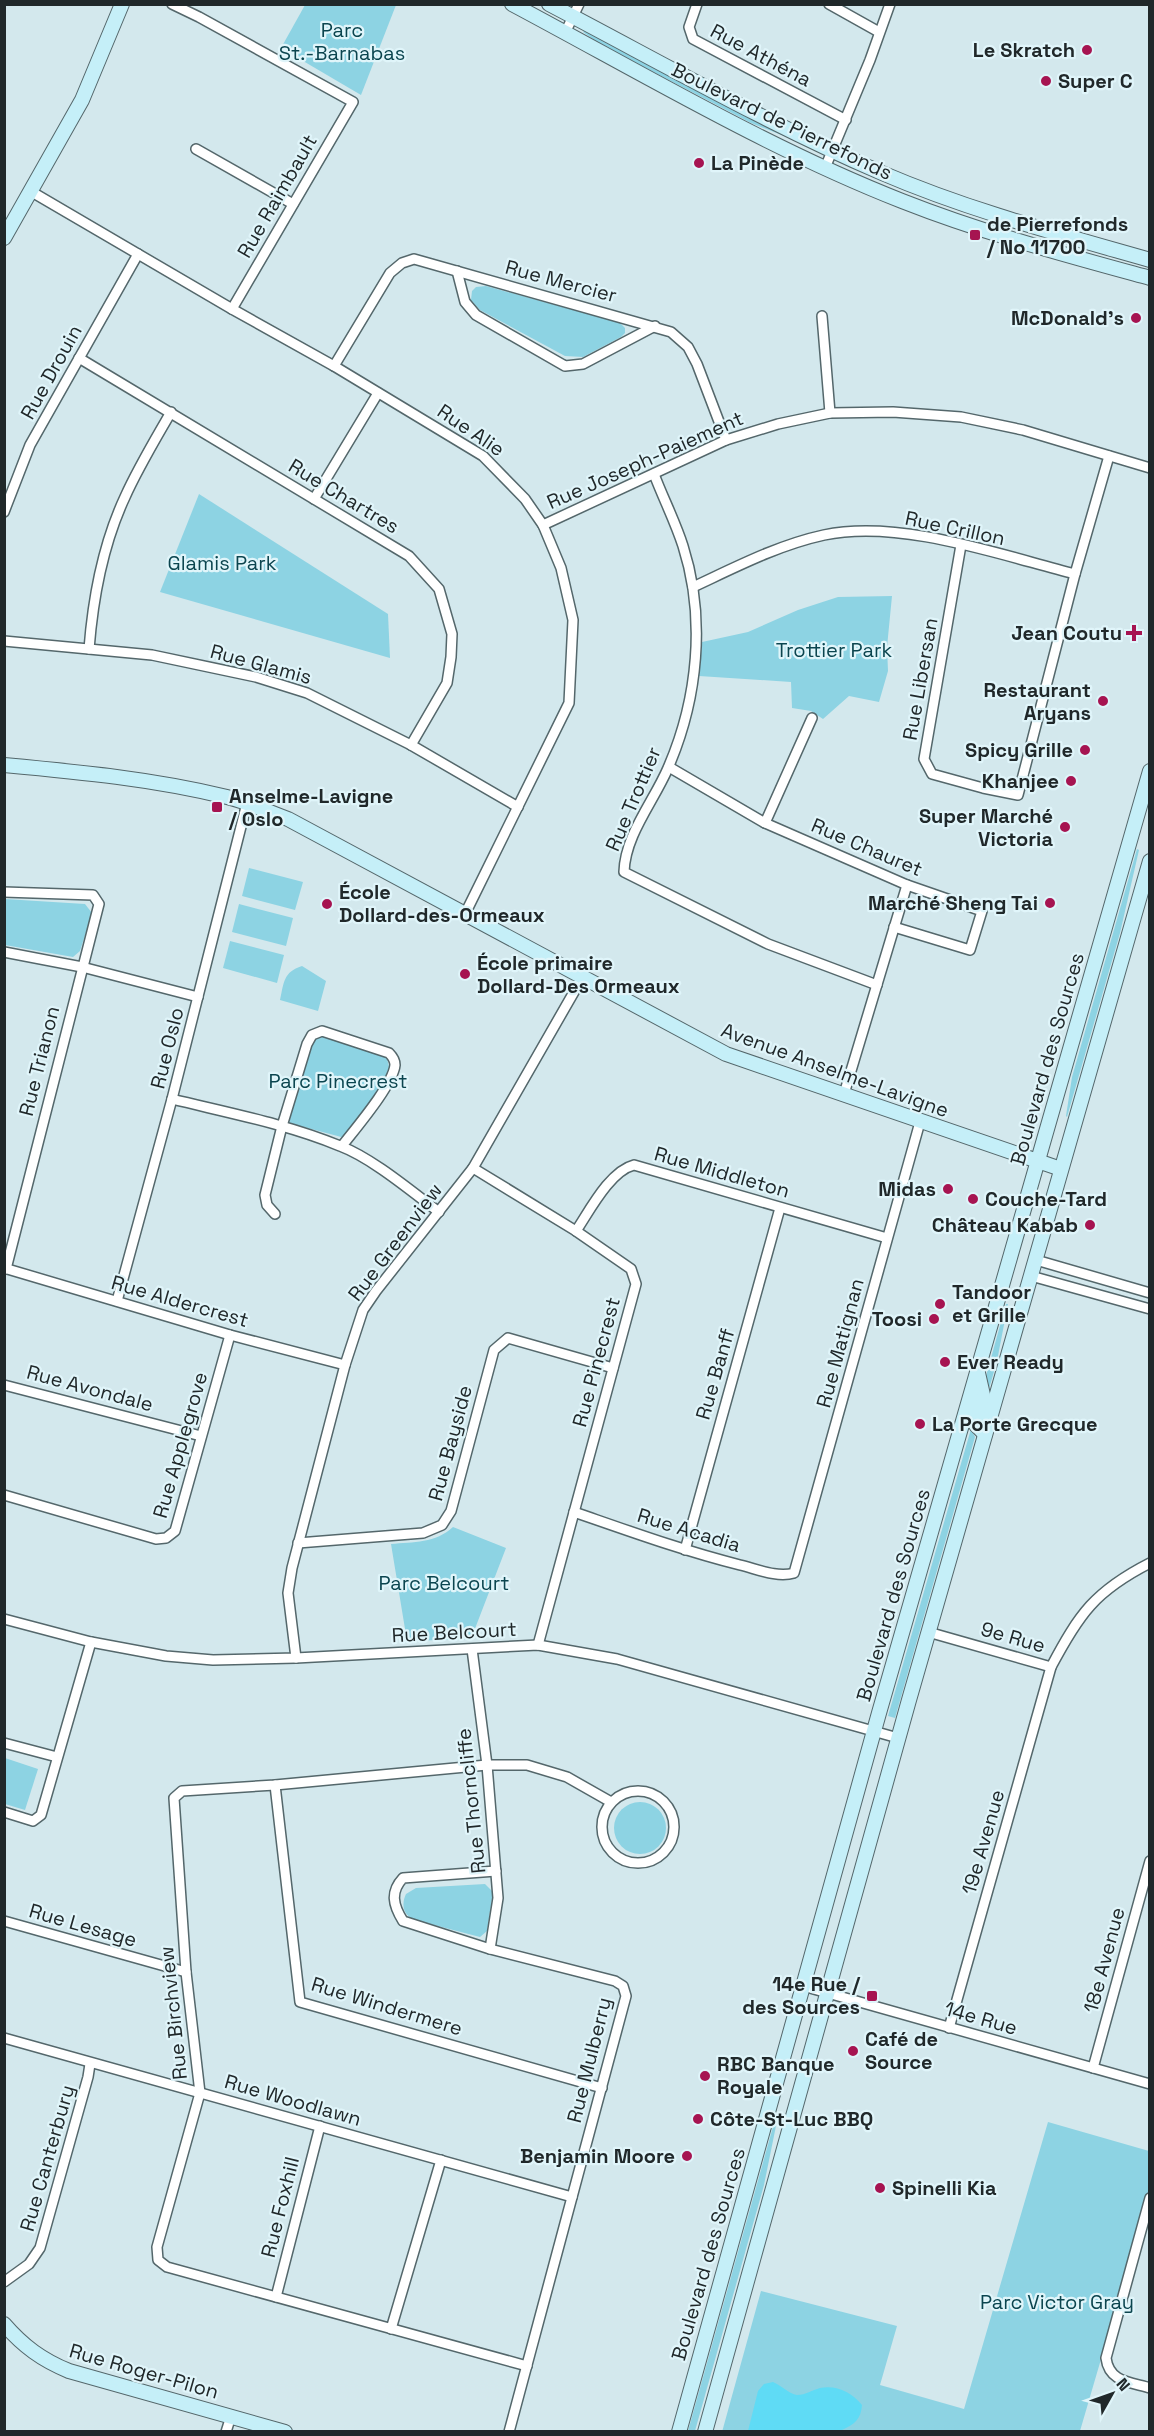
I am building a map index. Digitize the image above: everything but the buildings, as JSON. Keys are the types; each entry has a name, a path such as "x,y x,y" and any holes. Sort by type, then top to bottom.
{"main road":[{"path":"4,238 78,107 122,4"},
{"name":"Boulevard de Pierrefonds","path":"512,4 825,168 902,201 964,224 1149,278"},
{"name":"Boulevard de Pierrefonds","path":"549,4 576,11 833,152 982,211 1149,260"},
{"name":"Avenue Anselme-Lavigne","path":"4,765 119,776 247,803 288,819 726,1054 1061,1169"},
{"name":"Boulevard des Sources","path":"679,2432 875,1731 1149,771"},
{"path":"705,2432 898,1738 1149,861"},
{"path":"978,1371 983,1392 976,1425 985,1434"},
{"name":"Rue Roger-Pilon","path":"4,2324 19,2342 46,2362 69,2371 285,2432"}],"street":[{"name":"Rue Raimbault","path":"172,4 199,16 354,102 232,309"},
{"name":"Rue Athéna","path":"697,4 689,27 693,39 846,120"},
{"path":"829,4 879,32"},
{"path":"825,168 870,60 890,4"},
{"path":"565,33 576,11"},
{"path":"196,149 293,204"},
{"name":"Rue Alie","path":"32,192 334,366 483,456 525,499 543,525 561,568 573,620 569,703 465,914"},
{"name":"Rue Drouin","path":"4,512 30,445 138,254"},
{"name":"Rue Mercier","path":"334,366 390,273 402,263 414,259 671,332 688,348 697,364 726,440"},
{"path":"457,271 465,302 476,315 565,366 584,364 655,326"},
{"path":"822,316 830,413"},
{"name":"Rue Chartres","path":"79,358 409,556 439,589 452,634 452,657 447,684 411,745"},
{"path":"314,499 378,393"},
{"path":"89,649 98,580 124,499 171,412"},
{"name":"Rue Joseph-Paiement","path":"543,525 726,440 778,424 830,413 893,412 961,417 1023,430 1149,468"},
{"name":"Rue Libersan","path":"961,545 924,759 932,774 1018,795 1075,574 1109,456"},
{"name":"Rue Trottier","path":"654,474 682,546 693,587 697,632 690,702 669,767 624,855 624,872 768,945 877,985"},
{"name":"Rue Crillon","path":"693,587 775,550 825,535 852,532 920,535 1075,574"},
{"name":"Rue Glamis","path":"4,641 152,655 256,677 307,693 411,745 518,807"},
{"path":"765,823 812,718"},
{"name":"Rue Chauret","path":"669,767 765,823 907,885 982,911 970,950 894,927"},
{"name":"Rue Oslo","path":"117,1301 172,1099 247,803"},
{"path":"844,1094 907,885"},
{"name":"Rue Trianon","path":"4,892 93,895 99,904 5,1269"},
{"path":"4,952 82,967 198,997"},
{"name":"Rue Greenview","path":"296,1658 288,1593 297,1543 345,1365 363,1310 474,1168 582,978"},
{"path":"275,1214 267,1204 265,1195 282,1126 307,1044 312,1035 322,1031 389,1053 394,1058 395,1065 390,1081 342,1146"},
{"path":"172,1099 282,1126 342,1146 391,1176 440,1212"},
{"name":"Rue Matignan","path":"794,1573 920,1122"},
{"name":"Rue Middleton","path":"576,1231 614,1176 623,1168 634,1165 887,1238"},
{"name":"Rue Pinecrest","path":"474,1168 576,1231 630,1269 636,1284 538,1645"},
{"name":"Rue Banff","path":"685,1550 780,1208"},
{"path":"1036,1260 1149,1293"},
{"name":"Rue Aldercrest","path":"5,1269 230,1335 345,1365"},
{"path":"1032,1276 1149,1309"},
{"name":"Rue Applegrove","path":"4,1495 156,1539 166,1538 175,1531 230,1335"},
{"name":"Rue Bayside","path":"297,1543 423,1533 442,1525 451,1511 494,1350 508,1338 613,1368"},
{"name":"Rue Avondale","path":"4,1385 201,1436"},
{"name":"Rue Acadia","path":"574,1512 685,1550 785,1576 794,1573"},
{"name":"9e Rue","path":"928,1632 1051,1667 1072,1627 1095,1599 1122,1577 1149,1563"},
{"name":"Rue Belcourt","path":"4,1619 91,1642 166,1656 213,1660 296,1658 538,1645 617,1659 898,1738"},
{"path":"4,1812 33,1821 41,1815 91,1642"},
{"name":"Rue Thorncliffe","path":"472,1649 487,1764 498,1898 490,1948"},
{"name":"19e Avenue","path":"950,2028 1051,1667"},
{"path":"4,1743 57,1757"},
{"name":"Rue Birchview","path":"526,2366 167,2267 159,2259 157,2247 200,2093 186,1972 174,1798 182,1791 275,1785 487,1764 527,1765 567,1777 611,1802"},
{"name":"Rue Windermere","path":"275,1785 300,2002 602,2088"},
{"path":"631,1791 654,1794 663,1800 670,1809 675,1832 665,1852 654,1860 643,1863 630,1862 618,1857 609,1849 603,1838 602,1825 611,1802 631,1791"},
{"name":"18e Avenue","path":"1093,2068 1149,1861"},
{"name":"Rue Mulberry","path":"496,1871 403,1878 396,1886 393,1899 397,1912 403,1921 490,1948 615,1981 623,1986 626,1996 509,2432"},
{"name":"Rue Lesage","path":"4,1921 186,1972"},
{"name":"14e Rue","path":"803,1986 1149,2084"},
{"name":"Rue Woodlawn","path":"4,2038 90,2064 572,2197"},
{"name":"Rue Canterbury","path":"4,2282 29,2264 40,2248 90,2064"},
{"name":"Rue Foxhill","path":"276,2297 320,2126"},
{"path":"391,2328 441,2160"},
{"path":"1149,2198 1106,2358 1107,2369 1117,2378 1149,2388"},
{"path":"226,2432 231,2416"}],"green space":[{"name":"Parc St.-Barnabas","path":"305,5 396,5 361,95 281,48"},
{"path":"585,30 789,138 751,123 600,44 583,32"},
{"path":"486,286 620,323 625,328 625,333 583,357 565,356 480,310 471,300 472,291 476,287"},
{"name":"Glamis Park","path":"199,494 388,614 390,658 160,592"},
{"name":"Trottier Park","path":"892,596 887,647 888,671 879,702 849,696 823,719 811,711 792,708 791,682 699,676 702,642 748,632 798,610 838,597"},
{"path":"1137,849 1139,850 1120,933 1067,1117 1072,1077"},
{"path":"249,868 303,882 295,910 242,896"},
{"path":"5,899 85,904 92,913 80,951 73,957 5,945"},
{"path":"239,904 293,918 286,946 232,932"},
{"path":"230,941 284,955 277,983 223,968"},
{"path":"302,966 326,981 318,1011 280,1000 288,975"},
{"name":"Parc Pinecrest","path":"323,1036 387,1058 389,1067 384,1080 345,1138 289,1123 309,1047 315,1039"},
{"path":"1006,1304 1008,1304 997,1361 987,1396 986,1376"},
{"path":"971,1429 975,1437 895,1718 888,1716"},
{"name":"Parc Belcourt","path":"453,1527 506,1548 471,1639 407,1641 391,1544 432,1539"},
{"path":"5,1758 38,1769 25,1810 5,1804"},
{"path":"635,1802 645,1802 659,1809 666,1828 659,1847 645,1854 635,1854 625,1850 618,1843 614,1833 614,1823 618,1813 625,1806"},
{"path":"485,1884 493,1892 487,1931 480,1937 415,1920 404,1909 406,1894 416,1888"},
{"path":"776,2116 778,2116 764,2185 695,2431 688,2431"},
{"name":"Parc Victor Gray","path":"1048,2122 1149,2151 1149,2195 1080,2431 722,2432 761,2291 897,2326 880,2385 964,2409"}],"shaded area":[{"path":"773,2382 797,2395 826,2387 843,2390 862,2405 859,2417 842,2430 748,2431 758,2391 764,2384"}],"place":[{"name":"Le Skratch","path":"1087,50"},
{"name":"Super C","path":"1046,81"},
{"name":"La Pinède","path":"699,163"},
{"name":"de Pierrefonds / No 11700","path":"975,235"},
{"name":"McDonald's","path":"1136,318"},
{"name":"Jean Coutu","path":"1134,633"},
{"name":"Restaurant Aryans","path":"1103,701"},
{"name":"Spicy Grille","path":"1085,750"},
{"name":"Khanjee","path":"1071,781"},
{"name":"Anselme-Lavigne / Oslo","path":"217,807"},
{"name":"Super Marché Victoria","path":"1065,827"},
{"name":"Marché Sheng Tai","path":"1050,903"},
{"name":"École Dollard-des-Ormeaux","path":"327,904"},
{"name":"École primaire Dollard-Des Ormeaux","path":"465,974"},
{"name":"Midas","path":"948,1189"},
{"name":"Couche-Tard","path":"973,1199"},
{"name":"Château Kabab","path":"1090,1225"},
{"name":"Tandoor et Grille","path":"940,1304"},
{"name":"Toosi","path":"934,1319"},
{"name":"Ever Ready","path":"945,1362"},
{"name":"La Porte Grecque","path":"920,1424"},
{"name":"14e Rue / des Sources","path":"872,1996"},
{"name":"Café de Source","path":"853,2051"},
{"name":"RBC Banque Royale","path":"705,2076"},
{"name":"Côte-St-Luc BBQ","path":"698,2119"},
{"name":"Benjamin Moore","path":"687,2156"},
{"name":"Spinelli Kia","path":"880,2188"}]}
